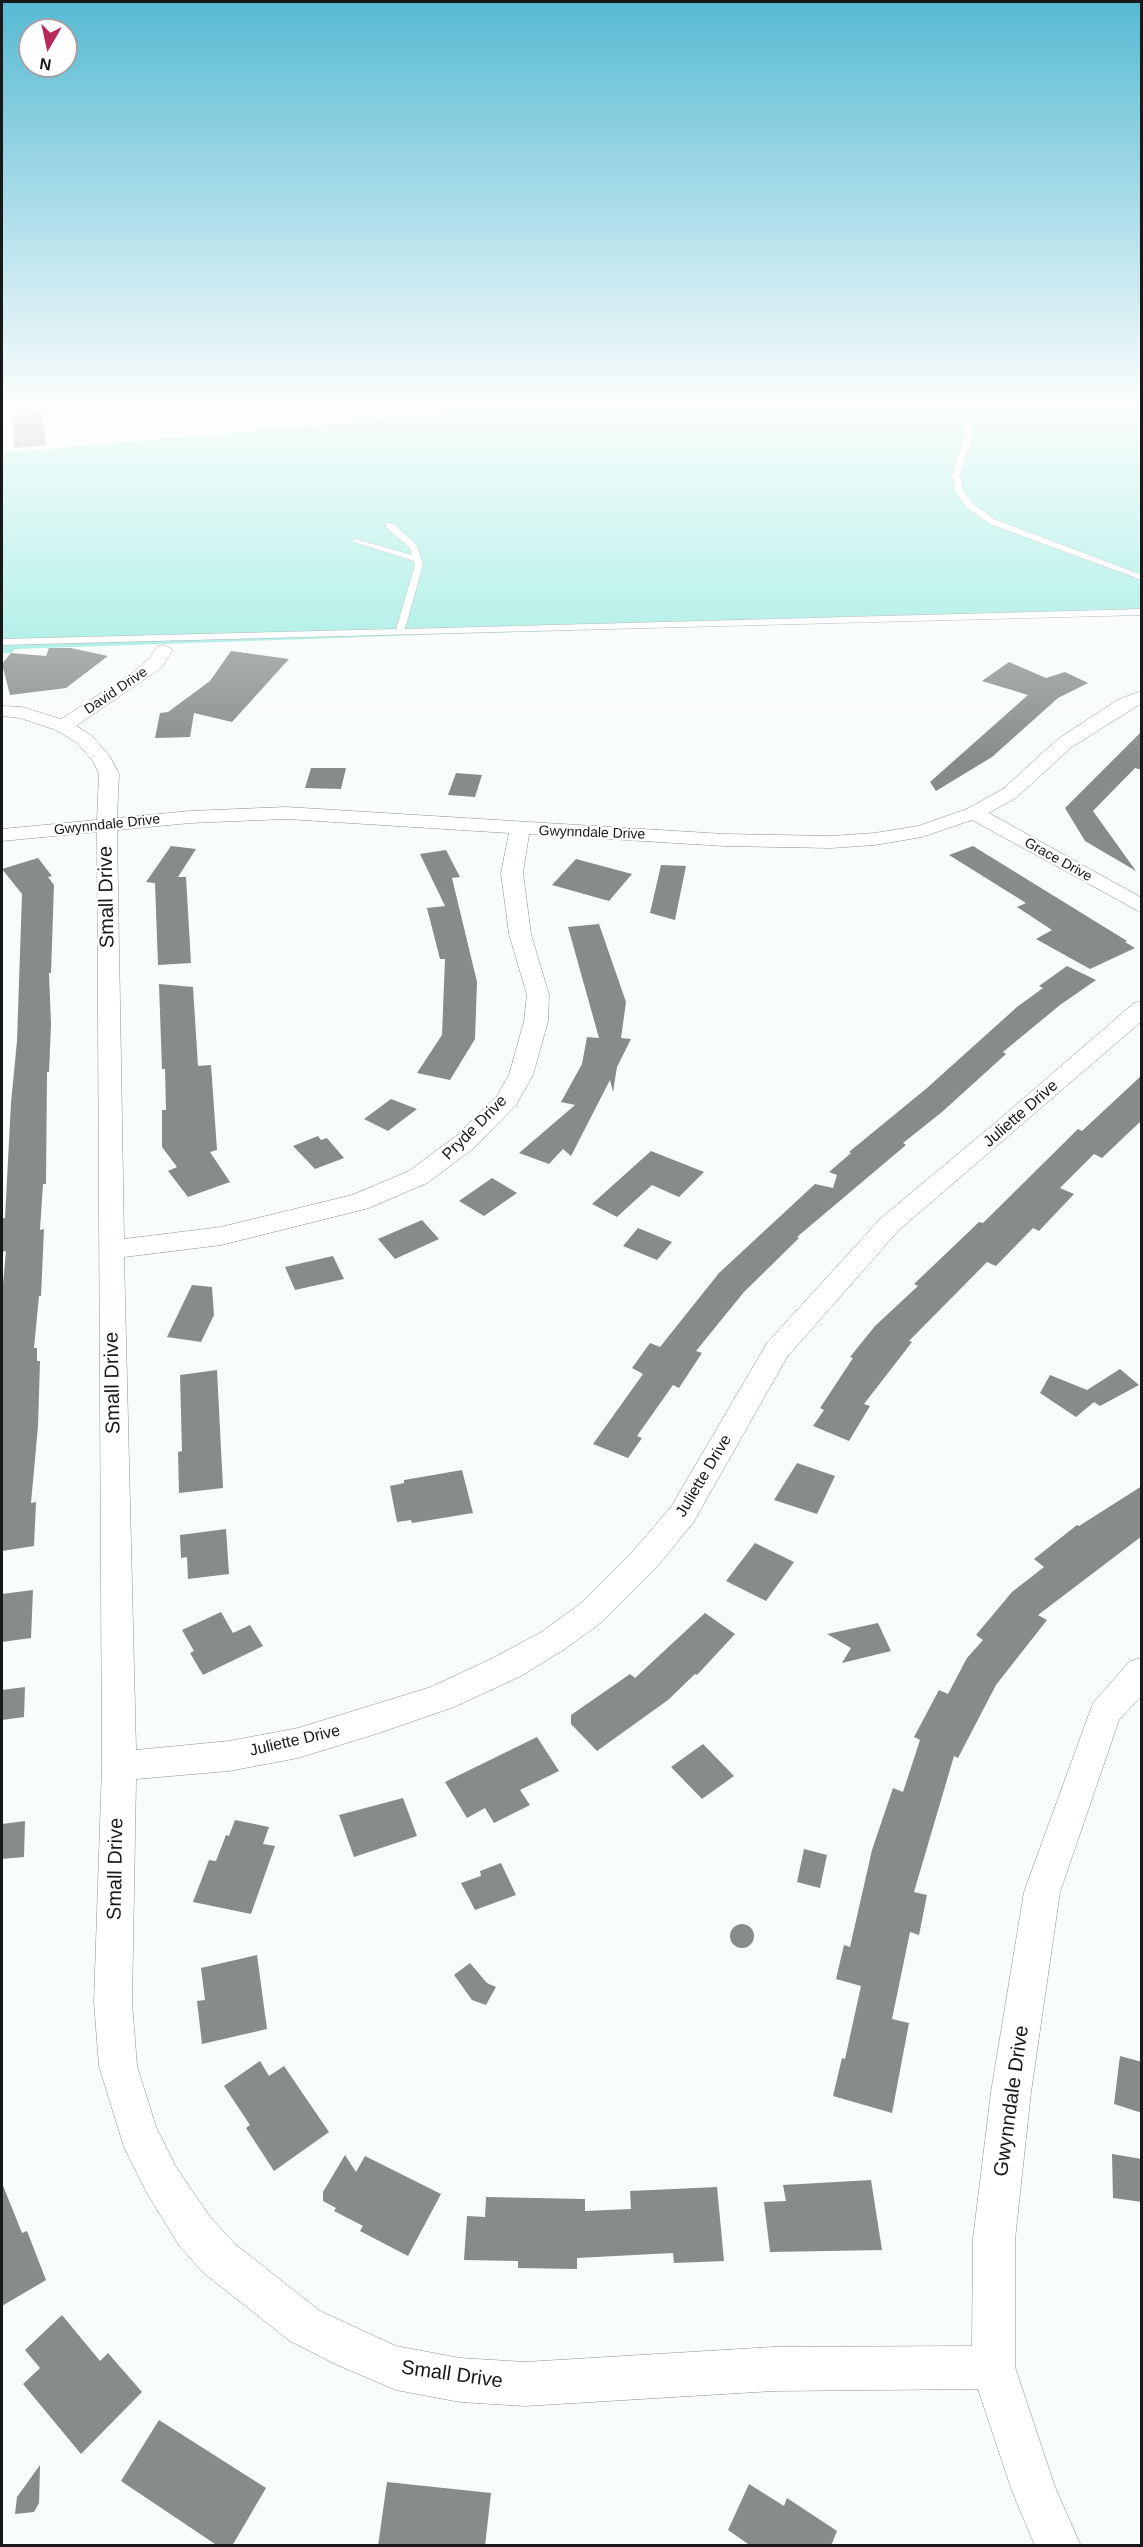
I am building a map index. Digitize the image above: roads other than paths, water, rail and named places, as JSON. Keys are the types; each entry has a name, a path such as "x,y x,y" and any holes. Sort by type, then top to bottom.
{"street":[{"name":"David Drive","path":"63,726 134,680 155,664 164,650"},
{"name":"Gwynndale Drive","path":"2,835 190,817 286,813 398,818 520,830 724,840 831,842 900,835 975,813 1010,793 1065,743 1126,703 1142,696"},
{"name":"Small Drive","path":"2,711 22,714 63,726 84,739 102,759 109,774 107,826 118,1766 113,2002 118,2066 138,2133 162,2181 195,2232 228,2266 305,2326 350,2349 396,2368 460,2380 514,2384 773,2369 993,2367"},
{"name":"Grace Drive","path":"975,813 1142,907"},
{"name":"Pryde Drive","path":"111,1250 221,1236 360,1202 418,1177 442,1161 507,1100 521,1075 536,1021 537,995 520,934 512,873 520,830"},
{"name":"Juliette Drive","path":"118,1766 229,1756 298,1743 442,1697 509,1666 554,1640 582,1619 644,1560 682,1515 777,1350 890,1224 1004,1129 1142,1008"},
{"name":"Gwynndale Drive","path":"1058,2546 1034,2491 993,2367 994,2239 1011,2092 1042,1892 1105,1713 1142,1671"}],"lane":[{"path":"998,524 1142,578"},
{"path":"389,525 414,547 419,569 400,631"},
{"path":"355,541 416,559"},
{"path":"2,642 1142,612"}]}
